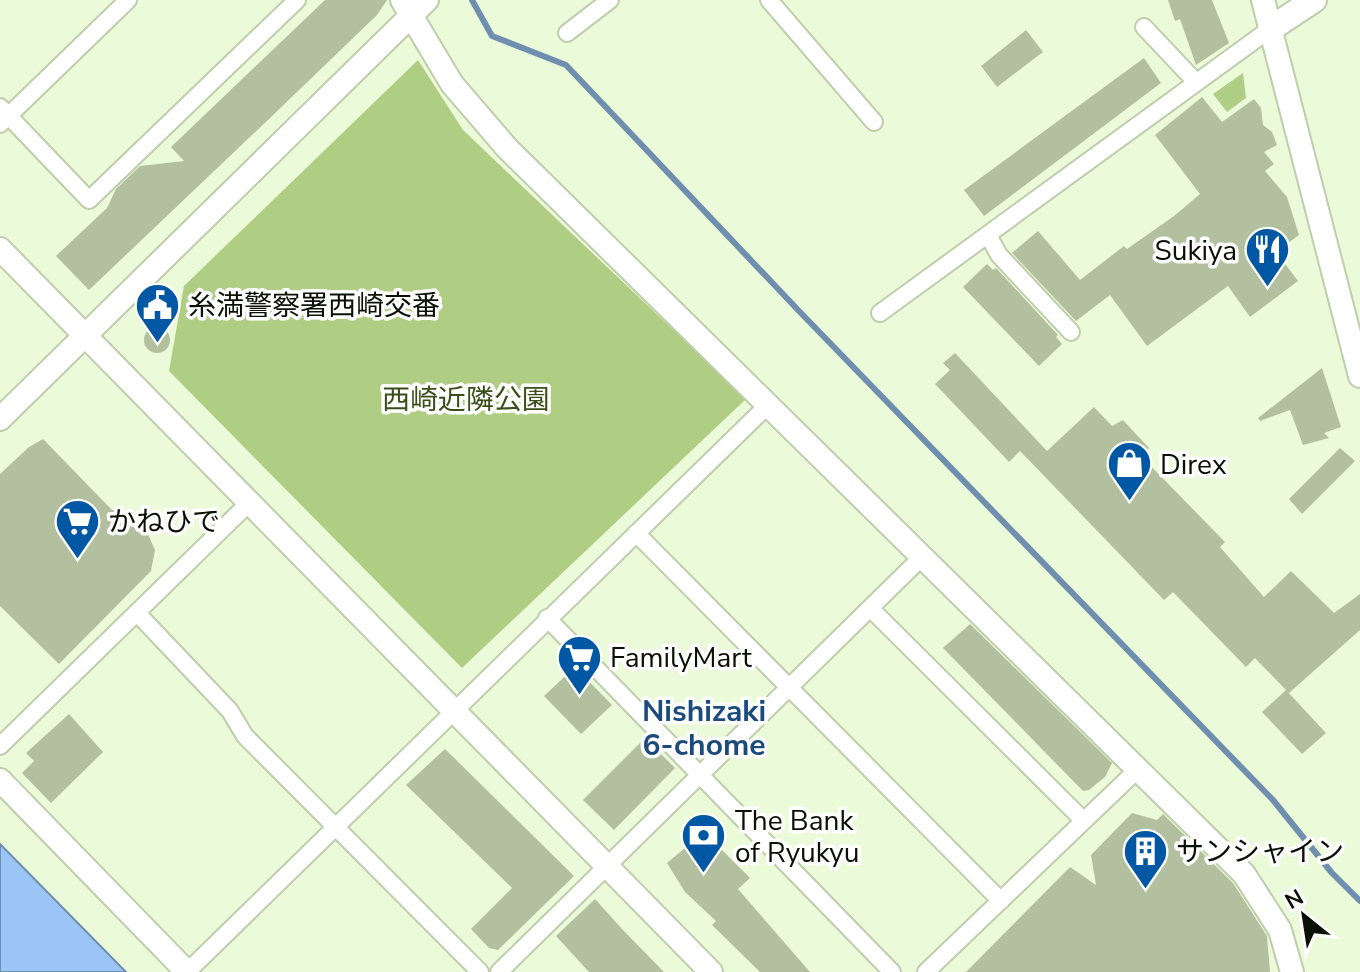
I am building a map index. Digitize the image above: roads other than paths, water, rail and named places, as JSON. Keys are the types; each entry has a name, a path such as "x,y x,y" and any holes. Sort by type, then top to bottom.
{"main road":[{"path":"1270,29 1314,0"}],"street":[{"path":"128,0 3,115 89,200 297,0"},
{"path":"567,33 610,0"},
{"path":"769,0 874,122"},
{"path":"1263,0 1360,376"},
{"path":"0,419 414,5 452,84 507,148 1255,887 1280,930 1292,972"},
{"path":"1144,27 1196,82"},
{"path":"880,313 1270,29"},
{"path":"988,235 999,255 1071,332"},
{"path":"0,249 711,972"},
{"path":"0,780 187,972 768,405"},
{"path":"0,746 250,502"},
{"path":"636,533 1001,901"},
{"path":"499,972 922,557"},
{"path":"870,608 1083,820"},
{"path":"137,613 230,711 245,736 480,972"},
{"path":"547,618 892,972"},
{"path":"926,972 1138,769"}],"water":[{"path":"0,844 126,972 0,972"}],"waterway":[{"path":"472,0 492,36 566,65 798,310 1273,800 1332,873 1360,901"}],"place":[{"name":"Sukiya","path":"1268,289"},
{"name":"糸満警察署西崎交番","path":"157,344"},
{"name":"Direx","path":"1129,503"},
{"name":"かねひで","path":"77,560"},
{"name":"FamilyMart","path":"579,696"},
{"name":"The Bank of Ryukyu","path":"704,875"},
{"name":"サンシャイン","path":"1145,890"}],"district":[{"name":"Nishizaki 6-chome","path":"704,728"}],"park label":[{"name":"西崎近隣公園","path":"466,399"}]}
